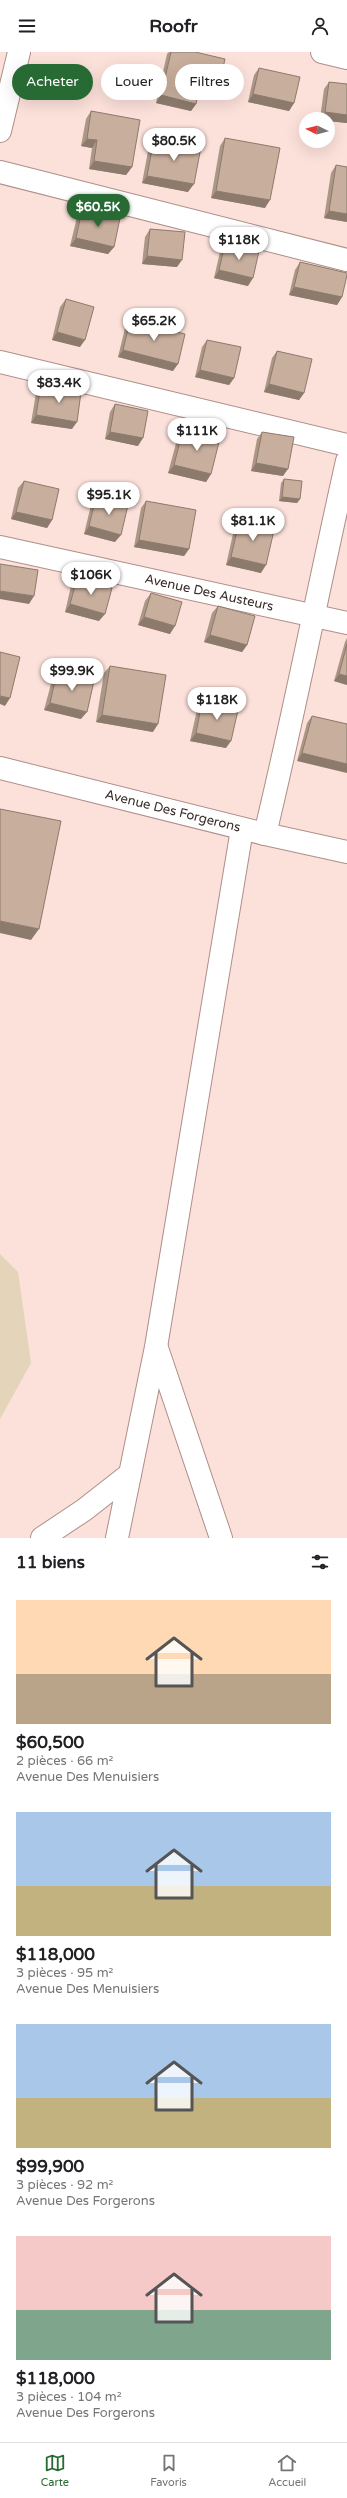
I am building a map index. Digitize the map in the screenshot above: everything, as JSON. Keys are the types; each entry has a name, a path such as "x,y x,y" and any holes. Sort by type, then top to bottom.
{"street":[{"path":"0,131 19,52"},
{"path":"322,52 347,58"},
{"path":"0,172 347,260"},
{"path":"0,362 347,445"},
{"path":"265,834 290,728 312,616 347,460"},
{"name":"Avenue Des Austeurs","path":"0,547 347,623"},
{"name":"Avenue Des Forgerons","path":"0,768 242,829 347,852"},
{"path":"117,1538 156,1347 242,829"},
{"path":"156,1347 221,1538"},
{"path":"42,1538 84,1510 130,1474"}],"shaded area":[{"path":"0,1254 18,1272 31,1363 0,1419"}],"building":[{"path":"171,52 195,52 225,59 224,64 175,64 175,99 167,97 167,69"},
{"path":"259,68 300,77 294,103 253,94"},
{"path":"329,82 347,84 347,115 335,113 335,112 325,112"},
{"path":"180,100 197,100 196,104"},
{"path":"91,111 140,120 132,167 94,161 97,140 87,139"},
{"path":"225,138 280,148 270,200 216,191"},
{"path":"154,139 201,147 194,184 147,176"},
{"path":"336,165 347,167 347,214 329,211"},
{"path":"82,210 120,218 114,247 76,238"},
{"path":"150,229 185,232 182,260 147,256"},
{"path":"225,244 259,251 253,278 219,270"},
{"path":"300,262 347,273 342,297 294,287"},
{"path":"66,299 94,307 85,340 57,332"},
{"path":"130,321 185,334 178,364 123,350"},
{"path":"207,340 241,347 234,378 200,370"},
{"path":"277,351 312,359 304,393 269,384"},
{"path":"41,385 81,392 77,422 36,415"},
{"path":"115,404 148,411 143,438 110,432"},
{"path":"183,429 220,438 211,474 174,465"},
{"path":"262,432 294,437 288,469 256,463"},
{"path":"284,479 302,481 300,499 282,497"},
{"path":"24,481 59,489 52,520 16,512"},
{"path":"96,497 128,505 121,535 89,526"},
{"path":"146,501 196,510 189,549 139,540"},
{"path":"240,518 275,526 266,565 231,557"},
{"path":"0,564 38,570 34,596 0,591"},
{"path":"77,579 112,588 105,614 70,604"},
{"path":"151,593 182,602 175,626 144,617"},
{"path":"218,606 255,616 247,645 210,635"},
{"path":"347,644 347,676 339,674"},
{"path":"0,652 20,657 10,698 0,696"},
{"path":"110,666 166,675 158,724 102,715"},
{"path":"57,672 94,681 87,712 50,703"},
{"path":"202,702 238,710 231,741 196,733"},
{"path":"312,716 347,724 347,764 302,753"},
{"path":"0,809 61,821 39,929 0,921"}]}
